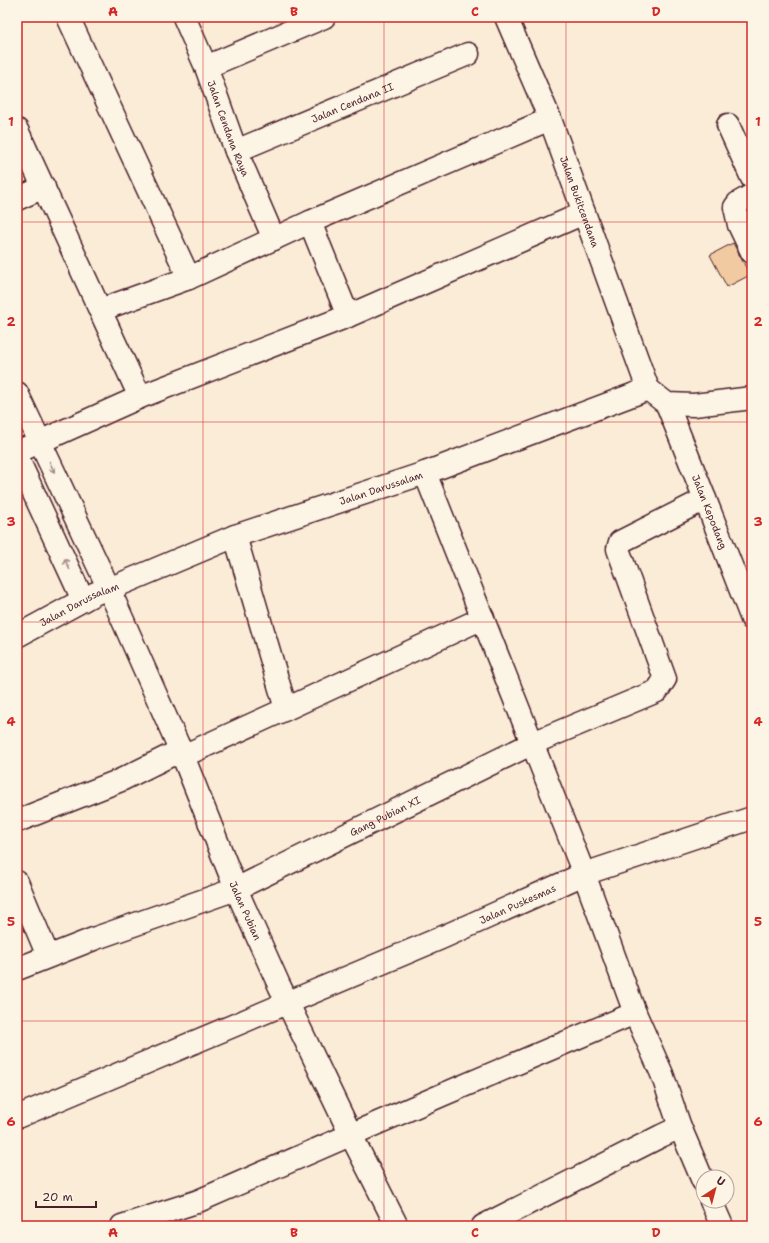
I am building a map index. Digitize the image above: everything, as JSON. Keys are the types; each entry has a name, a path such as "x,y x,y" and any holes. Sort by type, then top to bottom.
{"street":[{"path":"68,17 189,278"},
{"name":"Jalan Cendana Raya","path":"184,17 206,67 236,152 274,239"},
{"path":"206,67 324,17"},
{"name":"Jalan Bukitcendana","path":"506,17 550,119 648,389"},
{"name":"Jalan Cendana II","path":"236,152 468,54"},
{"path":"100,310 189,278 310,222 550,119"},
{"path":"728,125 752,178"},
{"path":"17,130 140,397"},
{"path":"17,199 44,187"},
{"path":"752,195 738,203 735,207 739,225 752,252"},
{"path":"17,452 140,397 348,316 584,213"},
{"path":"310,222 348,316"},
{"path":"648,389 667,404 694,405 752,398"},
{"name":"Jalan Darussalam","path":"17,636 96,593 110,589 235,536 425,473 648,389"},
{"name":"Jalan Pubian","path":"17,393 110,589 183,756 236,888 279,985 351,1135 397,1226"},
{"name":"Jalan Kepodang","path":"667,404 752,619"},
{"path":"17,457 83,600"},
{"path":"425,473 533,743 584,874 635,1013 662,1074 680,1127 698,1169"},
{"name":"Gang Pubian XI","path":"17,969 48,956 236,888 533,743 659,690 665,679 618,549 618,545 620,542 705,499"},
{"path":"235,536 286,709"},
{"path":"17,821 121,780 171,755 183,756 483,618"},
{"name":"Jalan Puskesmas","path":"17,1117 441,938 584,874 752,818"},
{"path":"17,882 48,956"},
{"path":"122,1226 196,1202 635,1013"},
{"path":"483,1226 680,1127"},
{"path":"715,1209 722,1226"}],"building":[{"path":"733,243 750,275 727,287 710,255"}]}
